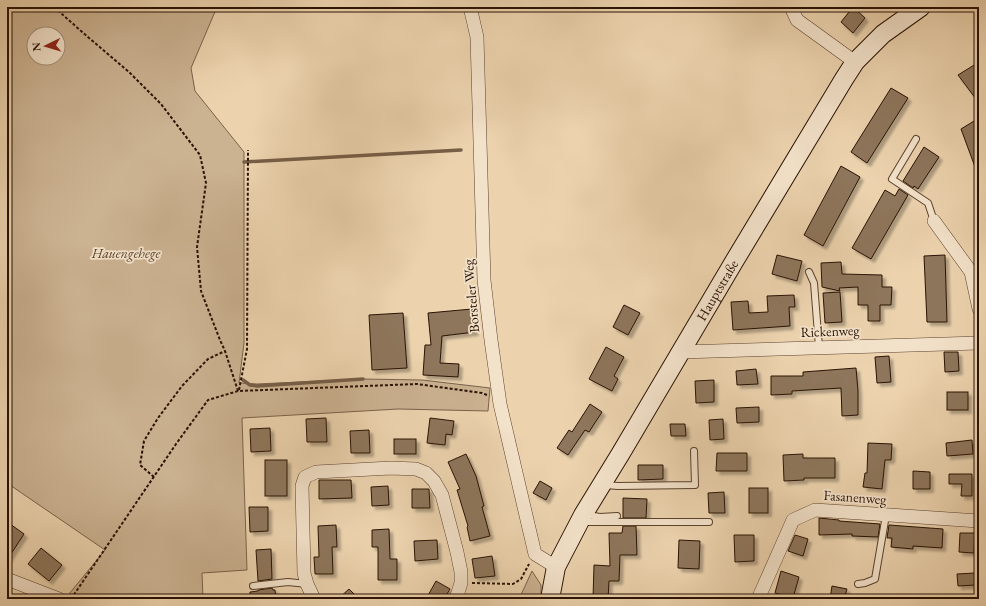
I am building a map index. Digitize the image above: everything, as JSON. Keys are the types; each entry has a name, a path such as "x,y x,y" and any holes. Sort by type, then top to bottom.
{"main road":[{"name":"Hauptstraße","path":"550,599 556,568 581,518 855,62 883,34 921,7"}],"street":[{"name":"Borsteler Weg","path":"470,7 477,36 484,280 491,340 500,404 535,554"},
{"path":"791,7 797,20 855,62"},
{"path":"934,221 971,272 979,309"},
{"name":"Rickenweg","path":"681,352 979,343"},
{"path":"312,598 304,573 302,486 305,477 316,472 391,468 416,469 426,473 434,482 442,496 457,552 460,572 461,583 456,599"},
{"name":"Fasanenweg","path":"758,599 793,520 815,510 979,521"},
{"path":"535,554 556,568"},
{"path":"7,579 59,599"}],"lane":[{"path":"916,139 892,179 928,203 934,221"},
{"path":"809,272 814,283 819,347"},
{"path":"601,485 695,485 694,451"},
{"path":"858,584 875,579 886,515"},
{"path":"581,518 617,516"},
{"path":"581,518 709,522"},
{"path":"253,586 288,582 307,584"}],"path":[{"path":"54,7 129,72 161,104 200,155 206,183 197,247 201,291 225,351 238,391"},
{"path":"238,391 247,349 248,150"},
{"path":"154,477 140,465 144,441 158,418 182,386 208,359 225,351"},
{"path":"71,599 208,400 238,391 417,384 482,393 500,404"},
{"path":"461,583 513,584 521,579 535,554"}],"green space":[{"name":"Hauengehege","path":"7,7 217,7 191,68 195,91 244,152 244,343 239,383 257,384 363,379 422,380 490,388 488,411 398,409 242,418 247,570 202,573 203,599 100,599 69,594 105,550 7,483"},
{"path":"532,571 541,585 541,599 519,599"}],"building":[{"path":"853,7 865,18 853,33 841,22"},
{"path":"979,62 979,103 958,75"},
{"path":"891,88 908,98 867,163 851,152"},
{"path":"979,118 979,175 978,175 961,129"},
{"path":"924,147 939,157 918,189 914,186 913,188 903,181"},
{"path":"841,166 860,177 823,246 804,235"},
{"path":"899,189 908,195 871,259 852,248 885,190 895,196"},
{"path":"777,255 802,261 797,281 772,274"},
{"path":"945,255 947,322 927,322 924,256"},
{"path":"841,262 842,274 882,275 882,287 892,287 891,305 880,305 880,321 868,321 868,305 858,305 858,287 839,288 840,291 822,287 821,263"},
{"path":"840,292 842,322 825,323 823,293"},
{"path":"794,295 795,307 789,307 790,326 733,330 731,302 748,301 749,313 768,312 767,296"},
{"path":"624,305 640,313 628,335 613,327"},
{"path":"472,309 475,332 442,336 440,363 459,364 458,377 423,375 425,345 431,345 428,313"},
{"path":"403,313 407,368 372,370 369,315"},
{"path":"606,347 624,357 614,376 618,379 612,391 589,379"},
{"path":"944,352 958,352 959,371 945,372"},
{"path":"889,356 891,382 877,383 875,357"},
{"path":"856,368 858,415 842,416 841,388 792,391 792,394 771,395 771,376 803,376 803,372"},
{"path":"756,369 758,384 737,385 736,371"},
{"path":"714,380 714,402 696,403 695,381"},
{"path":"947,392 968,392 968,410 947,410"},
{"path":"590,404 602,412 589,432 585,430 568,455 557,448 569,430 572,432"},
{"path":"759,407 759,422 737,423 736,408"},
{"path":"326,418 327,442 307,442 306,419"},
{"path":"430,418 454,421 452,435 446,434 445,445 427,443"},
{"path":"723,419 724,439 710,440 709,420"},
{"path":"670,424 685,424 686,436 671,436"},
{"path":"270,428 271,451 251,452 250,429"},
{"path":"369,430 370,453 351,453 350,431"},
{"path":"394,439 416,439 416,454 394,454"},
{"path":"972,440 973,454 947,456 946,443"},
{"path":"868,443 892,444 891,460 885,460 882,489 863,487 865,473 867,473"},
{"path":"717,453 747,453 747,471 716,471"},
{"path":"466,454 476,476 484,506 482,507 490,536 470,541 468,526 457,490 460,489 448,462"},
{"path":"803,454 803,458 835,458 835,478 804,478 804,480 784,481 783,455"},
{"path":"265,460 287,460 287,496 265,496"},
{"path":"638,465 663,465 663,479 638,480"},
{"path":"913,471 930,472 930,489 913,489"},
{"path":"949,474 972,474 972,496 961,496 962,484 949,484"},
{"path":"319,480 351,480 352,498 319,499"},
{"path":"540,481 552,488 546,500 533,493"},
{"path":"388,486 389,505 372,506 371,487"},
{"path":"749,488 768,488 768,513 749,513"},
{"path":"412,489 429,489 430,508 412,508"},
{"path":"724,492 725,513 709,513 708,493"},
{"path":"623,498 647,499 646,518 623,518"},
{"path":"249,507 268,507 268,531 250,532"},
{"path":"819,518 880,524 878,537 852,536 852,534 819,535"},
{"path":"10,524 24,534 7,560 7,529"},
{"path":"336,525 337,547 332,547 333,574 315,574 314,557 319,557 318,526"},
{"path":"889,525 943,529 942,548 913,546 913,549 891,547 892,538 887,538"},
{"path":"623,526 636,526 637,555 620,555 619,581 609,581 608,599 593,599 594,565 610,566 609,533 622,533"},
{"path":"389,529 390,559 397,559 397,580 378,580 378,547 372,547 372,530"},
{"path":"960,533 975,533 974,553 959,552"},
{"path":"734,535 754,535 754,561 735,562"},
{"path":"795,535 808,539 803,556 788,551"},
{"path":"437,540 438,559 415,561 414,541"},
{"path":"679,540 700,541 699,569 678,568"},
{"path":"41,548 62,565 49,581 28,564"},
{"path":"271,549 272,579 258,581 256,550"},
{"path":"492,556 495,576 475,578 472,559"},
{"path":"781,571 799,577 793,598 775,593"},
{"path":"975,573 975,585 958,586 957,574"},
{"path":"436,581 450,589 444,599 426,599"},
{"path":"832,586 847,589 844,599 830,599"},
{"path":"272,588 275,590 276,599 250,599 250,592"},
{"path":"349,589 359,599 338,599"}],"waterway":[{"path":"244,162 461,150"},
{"path":"243,380 250,385 257,386 363,379"}]}
